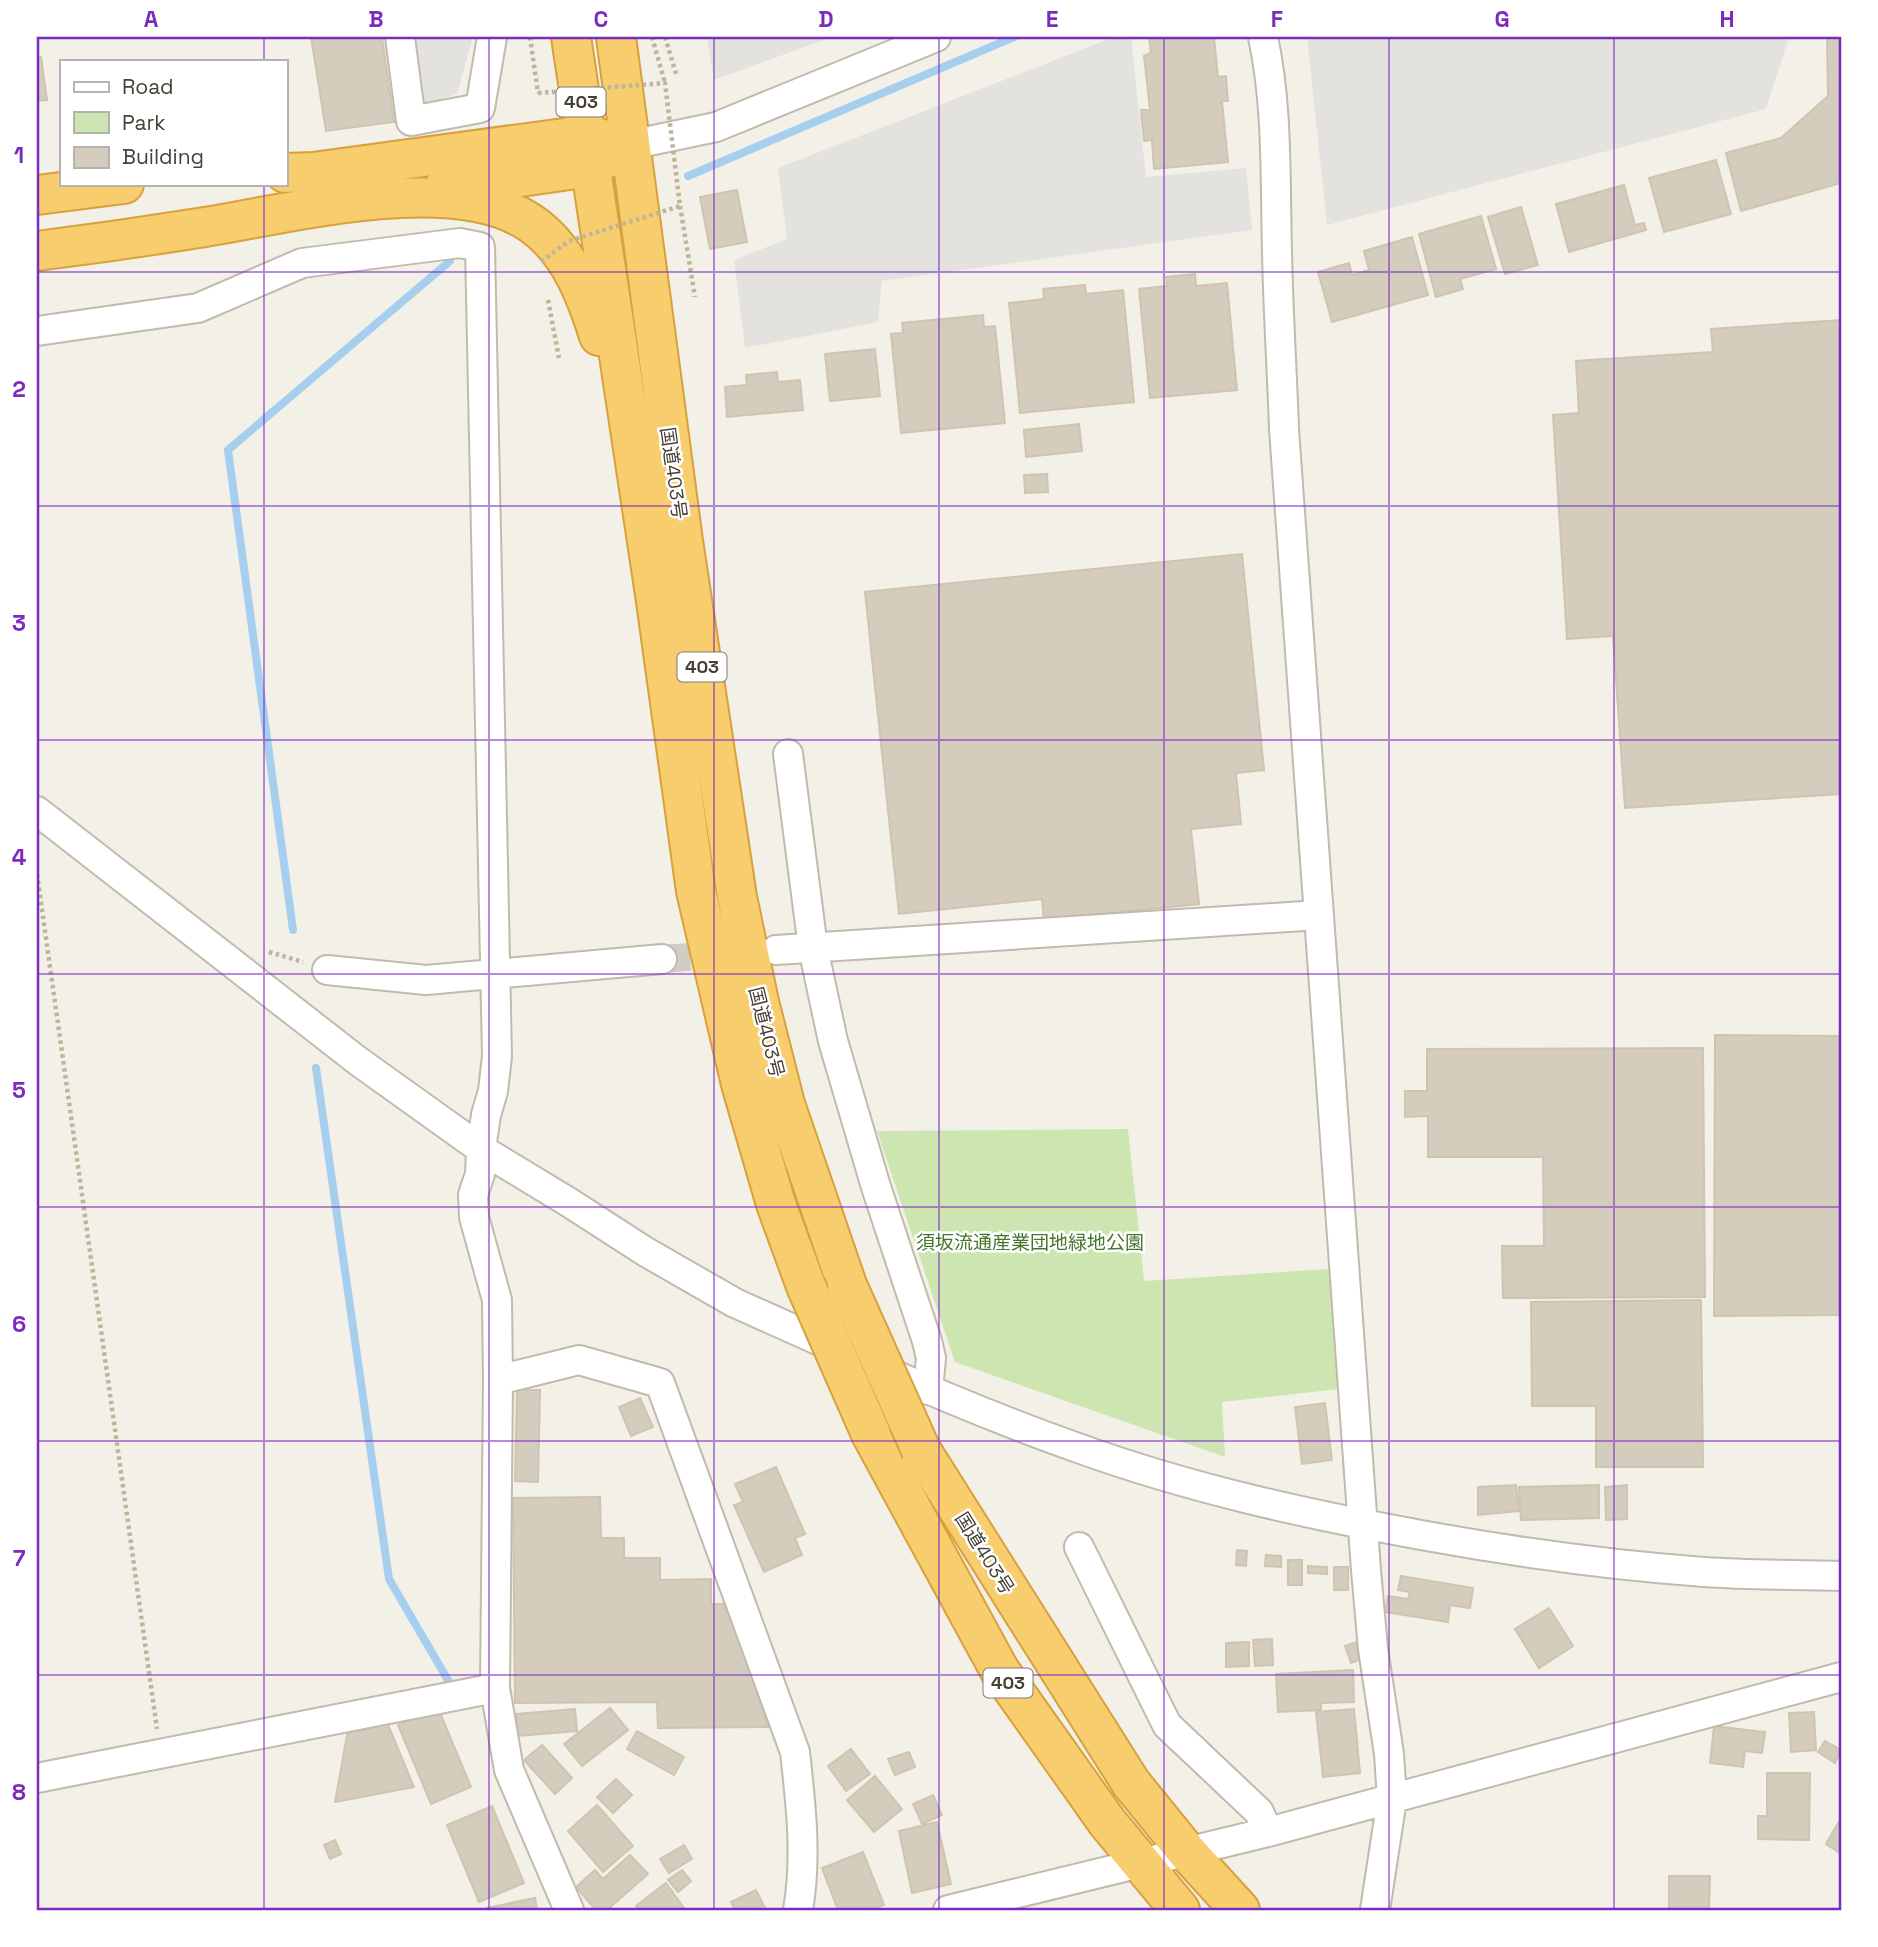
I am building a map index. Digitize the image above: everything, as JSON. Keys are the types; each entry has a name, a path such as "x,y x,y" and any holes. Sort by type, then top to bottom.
{"highway":[{"name":"国道403号","path":"571,37 656,601 696,891 741,1084 776,1204 806,1286 871,1434 1000,1671 1140,1864 1180,1910"},
{"name":"国道403号","path":"616,37 683,541 737,897 759,1002 786,1104 847,1285 921,1450 1131,1783 1187,1852 1240,1910"},
{"path":"287,173 588,151 630,145"},
{"path":"37,251 156,235 387,197 588,151"},
{"path":"37,195 108,186"},
{"path":"387,197 443,198 474,202 505,211 531,223 552,242 570,265 582,289 629,432"}],"street":[{"path":"400,37 411,121 480,108 492,37"},
{"path":"630,145 716,127 936,37"},
{"path":"1263,37 1269,63 1275,135 1284,429 1318,915 1373,1649 1389,1754 1392,1799 1375,1910"},
{"path":"37,331 198,308 302,263 460,243 481,247 497,1056 481,1149 480,1174 473,1195 474,1217 497,1300 499,1380 495,1688 509,1770 569,1910"},
{"path":"788,754 813,948 833,1041 876,1187 927,1341 931,1358 928,1390"},
{"path":"37,811 358,1061 481,1149 646,1252 735,1303 928,1390 1078,1448 1137,1467 1275,1506 1364,1525 1485,1546 1603,1562 1704,1572 1841,1576"},
{"path":"776,950 1318,915"},
{"path":"327,970 426,980 662,959"},
{"path":"499,1380 579,1360 660,1383 795,1752 801,1806 804,1880 798,1910"},
{"path":"1079,1547 1167,1725 1259,1812 1268,1832"},
{"path":"948,1910 1003,1904 1140,1864 1392,1799 1841,1677"},
{"path":"37,1778 495,1688"}],"path":[{"path":"530,37 538,93 665,83"},
{"path":"652,37 665,83 680,206 695,297"},
{"path":"665,37 677,77"},
{"path":"543,275 541,262 569,241 680,206"},
{"path":"546,289 559,358"},
{"path":"37,874 160,1754"},
{"path":"269,952 327,970"}],"green space":[{"name":"須坂流通産業団地緑地公園","path":"1128,1129 1144,1281 1329,1269 1339,1389 1222,1402 1225,1457 955,1362 877,1131"}],"shaded area":[{"path":"412,37 473,37 457,94 423,105"},
{"path":"707,37 832,37 714,80"},
{"path":"1114,37 1131,37 1146,177 1246,168 1252,230 882,281 878,322 745,348 734,260 787,239 778,168"},
{"path":"1307,37 1789,37 1766,109 1327,225"}],"building":[{"path":"311,37 382,37 394,122 326,131"},
{"path":"1149,37 1214,37 1218,77 1226,76 1228,101 1222,101 1228,162 1154,169 1152,140 1144,141 1141,110 1150,110 1144,56 1151,53"},
{"path":"1827,37 1841,37 1841,183 1741,211 1726,153 1781,138 1828,96"},
{"path":"41,57 47,100 37,101 37,58"},
{"path":"1716,160 1731,214 1664,232 1649,178"},
{"path":"1624,185 1635,225 1644,223 1646,230 1569,252 1556,204"},
{"path":"737,190 747,242 710,249 700,197"},
{"path":"1521,207 1538,265 1505,274 1488,217"},
{"path":"1481,216 1496,269 1460,279 1463,289 1436,297 1419,234"},
{"path":"1412,237 1428,295 1332,322 1318,272 1349,263 1352,275 1369,270 1364,251"},
{"path":"1195,274 1196,286 1227,283 1237,390 1150,398 1139,289 1167,286 1166,277"},
{"path":"1085,285 1086,294 1123,290 1134,402 1020,413 1009,303 1044,299 1043,289"},
{"path":"983,315 984,327 995,326 1005,423 901,433 891,334 903,333 902,323"},
{"path":"1841,320 1841,794 1625,808 1613,636 1567,639 1553,415 1579,413 1576,361 1713,352 1711,329"},
{"path":"875,349 880,396 830,401 825,354"},
{"path":"777,372 778,382 800,380 803,410 727,417 725,387 747,385 746,375"},
{"path":"1079,424 1082,451 1026,457 1024,430"},
{"path":"1047,474 1048,492 1025,493 1024,475"},
{"path":"1242,554 1264,770 1236,773 1241,824 1191,829 1199,904 1044,920 1042,899 899,914 865,592"},
{"path":"1715,1035 1841,1036 1841,1315 1714,1316"},
{"path":"1703,1048 1705,1297 1503,1298 1502,1246 1544,1246 1543,1157 1428,1157 1428,1116 1405,1117 1405,1091 1427,1091 1427,1049"},
{"path":"1701,1300 1703,1467 1596,1467 1596,1406 1532,1406 1531,1302"},
{"path":"517,1390 540,1390 538,1482 515,1481"},
{"path":"640,1398 653,1427 631,1436 619,1407"},
{"path":"1325,1403 1332,1460 1302,1464 1295,1407"},
{"path":"776,1467 805,1534 795,1538 802,1555 764,1572 734,1505 743,1502 735,1484"},
{"path":"1516,1485 1519,1511 1478,1515 1478,1487"},
{"path":"1599,1485 1599,1518 1521,1520 1519,1487"},
{"path":"1627,1485 1627,1519 1606,1520 1605,1487"},
{"path":"600,1497 601,1538 624,1538 624,1558 660,1558 660,1580 711,1579 711,1604 729,1604 768,1727 658,1728 657,1702 515,1703 513,1498"},
{"path":"1237,1550 1247,1551 1246,1566 1236,1565"},
{"path":"1266,1555 1281,1556 1281,1567 1265,1566"},
{"path":"1288,1560 1302,1560 1302,1585 1288,1585"},
{"path":"1308,1566 1327,1567 1327,1574 1308,1573"},
{"path":"1334,1567 1348,1567 1348,1590 1334,1590"},
{"path":"1401,1576 1473,1588 1470,1608 1450,1605 1448,1622 1385,1612 1388,1596 1408,1599 1410,1592 1398,1590"},
{"path":"1549,1608 1573,1646 1539,1668 1515,1629"},
{"path":"1272,1639 1273,1665 1255,1666 1253,1640"},
{"path":"1249,1642 1249,1666 1226,1667 1226,1643"},
{"path":"1357,1642 1362,1659 1351,1663 1345,1646"},
{"path":"1353,1670 1354,1702 1321,1703 1321,1710 1278,1712 1276,1674"},
{"path":"438,1708 471,1787 431,1804 398,1725"},
{"path":"610,1708 628,1730 582,1766 564,1744"},
{"path":"575,1709 577,1731 518,1736 516,1714"},
{"path":"1354,1709 1360,1773 1323,1777 1316,1712"},
{"path":"1814,1712 1816,1750 1791,1752 1789,1713"},
{"path":"386,1720 414,1787 335,1802 348,1730"},
{"path":"1714,1726 1765,1732 1762,1753 1745,1751 1743,1767 1710,1763"},
{"path":"637,1731 684,1757 674,1775 627,1749"},
{"path":"1825,1741 1841,1750 1835,1763 1818,1752"},
{"path":"542,1745 572,1778 555,1794 524,1760"},
{"path":"851,1749 870,1774 846,1791 828,1766"},
{"path":"909,1752 915,1767 895,1775 888,1759"},
{"path":"1767,1773 1810,1773 1809,1840 1758,1839 1758,1816 1767,1816"},
{"path":"875,1776 902,1809 874,1832 847,1800"},
{"path":"616,1779 632,1795 613,1813 597,1797"},
{"path":"933,1795 942,1815 922,1824 913,1804"},
{"path":"597,1805 633,1846 603,1872 568,1831"},
{"path":"492,1806 524,1883 479,1902 447,1825"},
{"path":"1841,1818 1841,1854 1826,1844"},
{"path":"937,1822 951,1884 912,1893 899,1831"},
{"path":"335,1840 341,1854 330,1859 324,1845"},
{"path":"684,1845 692,1859 669,1873 660,1859"},
{"path":"863,1852 884,1905 870,1910 838,1910 822,1868"},
{"path":"630,1855 648,1874 607,1910 596,1910 576,1887 595,1870 603,1879"},
{"path":"682,1870 691,1881 678,1892 668,1880"},
{"path":"1669,1876 1710,1876 1709,1909 1669,1910"},
{"path":"666,1883 684,1908 639,1910 636,1906"},
{"path":"756,1890 766,1910 735,1910 731,1902"},
{"path":"535,1898 537,1910 487,1908"}],"waterway":[{"path":"688,176 1014,37"},
{"path":"293,930 228,450 450,261"},
{"path":"316,1068 389,1579 452,1687"}],"tunnel":[{"path":"662,959 728,954"}]}
